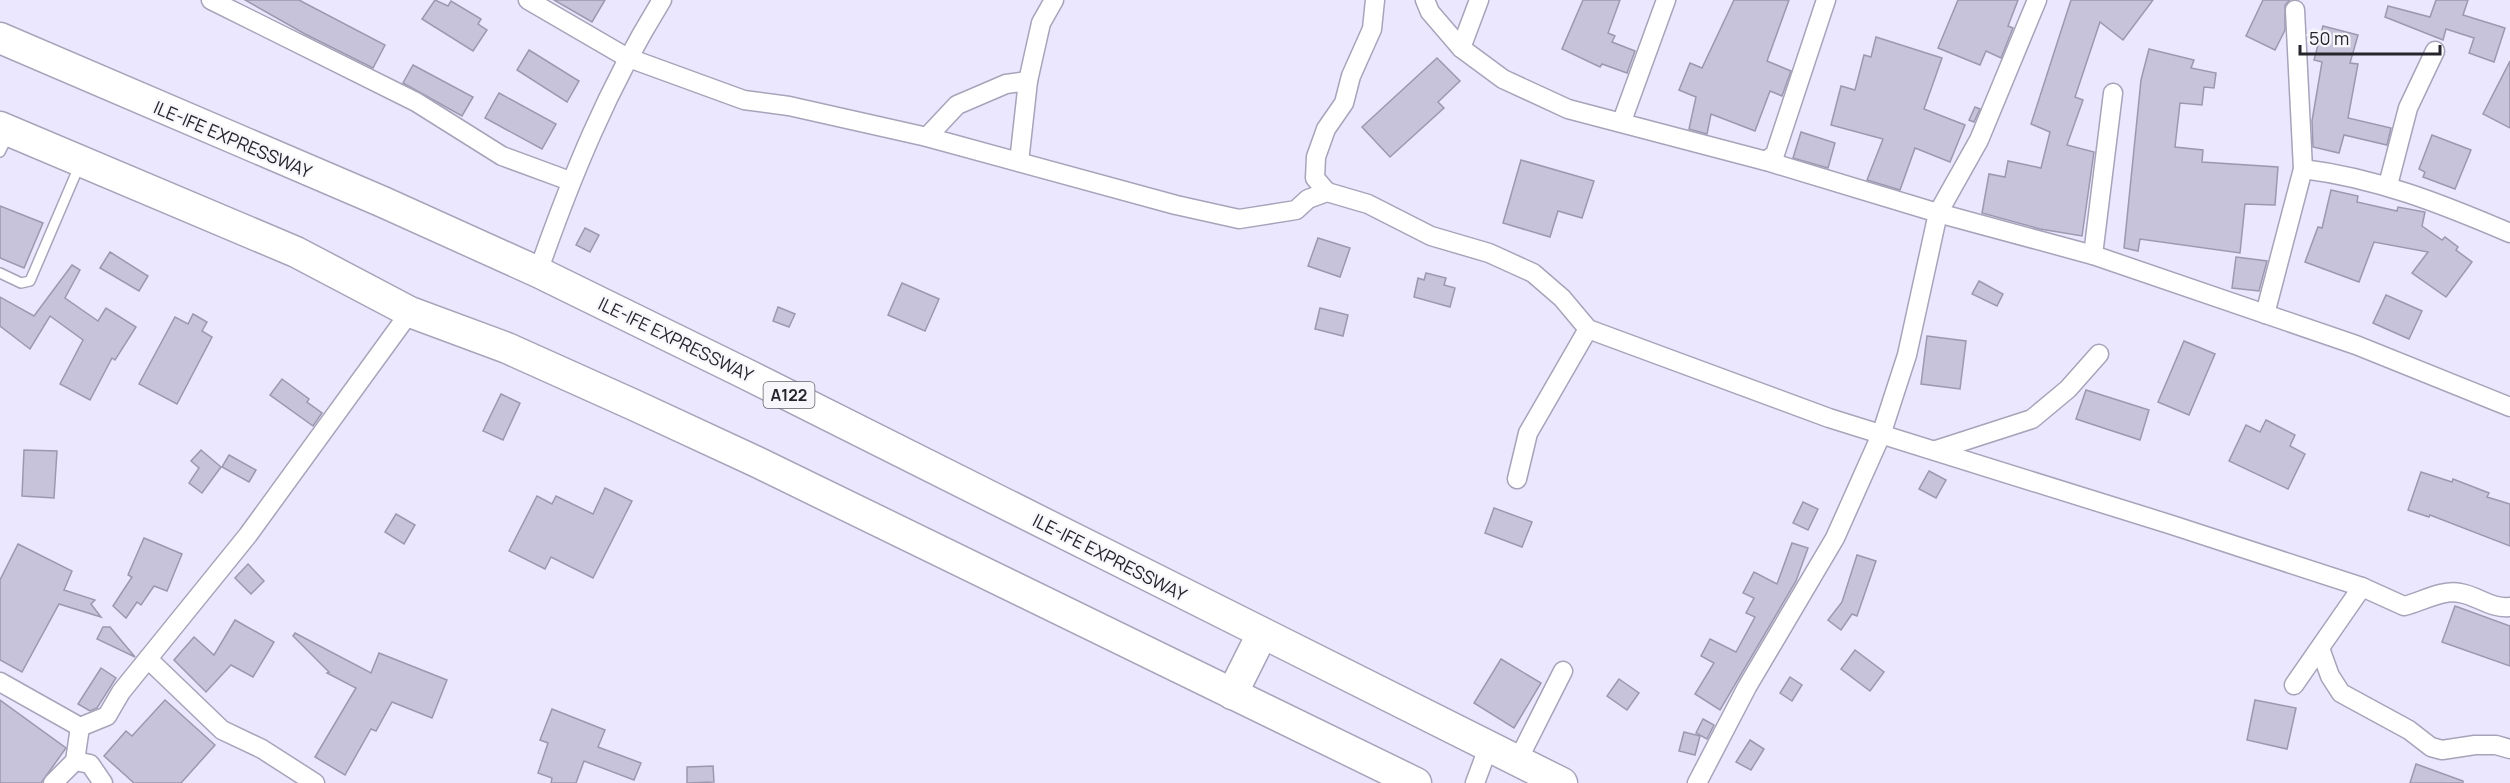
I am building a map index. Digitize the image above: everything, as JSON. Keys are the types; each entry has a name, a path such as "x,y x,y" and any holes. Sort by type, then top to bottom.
{"highway":[{"name":"ILE-IFE EXPRESSWAY","path":"0,38 383,202 537,272 746,374 1488,748 1518,760 1562,783"},
{"path":"3,137 81,162 296,252 410,312 507,348 716,443 1416,783"},
{"path":"1232,694 1262,634"}],"street":[{"path":"211,0 416,102 502,156 570,181"},
{"path":"528,0 626,57 744,100 789,106 927,137 1239,219 1296,210 1308,199 1327,192"},
{"path":"537,272 570,181 626,57 662,0"},
{"path":"1019,162 1028,81 1041,23 1054,0"},
{"path":"1375,0 1372,29 1352,76 1344,103 1326,129 1316,157 1315,178 1327,192 1368,204 1431,236 1489,253 1533,273 1562,298 1588,329 1881,435 1936,450 2362,587 2404,606 2446,593 2460,593 2499,608 2510,607"},
{"path":"1425,0 1430,12 1461,48 1503,80 1568,109 1622,121 1766,160 1938,213 2093,255 2356,345 2510,407"},
{"path":"1461,48 1479,0"},
{"path":"1622,121 1666,0"},
{"path":"1766,160 1775,154 1826,0"},
{"path":"1696,783 1747,687 1835,538 1881,435 1907,355 1938,213 1979,140 2037,0"},
{"path":"2265,314 2302,169 2295,10"},
{"path":"2388,185 2408,108 2435,51"},
{"path":"927,137 957,105 1006,84 1028,81"},
{"path":"2093,255 2113,93"},
{"path":"2302,169 2388,185 2432,200 2510,233"},
{"path":"80,728 107,716 121,692 249,535 410,312"},
{"path":"1517,479 1528,433 1588,329"},
{"path":"1936,450 2032,419 2068,389 2099,354"},
{"path":"2294,686 2321,651 2362,587"},
{"path":"2321,651 2330,676 2342,693 2409,730 2431,747 2442,750 2496,744 2510,749"},
{"path":"147,659 222,730 262,749 315,783"},
{"path":"1518,760 1563,671"},
{"path":"0,682 80,728"},
{"path":"53,783 75,761 80,728"},
{"path":"1475,783 1488,748"},
{"path":"75,761 90,764 103,783"}],"lane":[{"path":"0,273 21,283 30,281 81,162"}],"building":[{"path":"245,0 299,0 385,45 373,68 305,34"},
{"path":"435,0 448,6 451,1 481,19 478,24 487,30 473,51 422,19"},
{"path":"554,0 605,0 592,22"},
{"path":"1583,0 1620,0 1608,33 1615,36 1612,42 1635,51 1627,73 1602,64 1600,67 1562,49"},
{"path":"1734,0 1789,0 1767,61 1791,71 1782,96 1770,91 1755,131 1711,114 1707,134 1689,129 1696,97 1679,90 1690,63 1702,68"},
{"path":"1958,0 2018,0 2008,26 2013,28 2001,58 1986,51 1980,65 1938,48"},
{"path":"2071,0 2153,0 2123,40 2100,22 2075,97 2083,100 2067,145 2094,152 2082,236 2040,229 1982,213 1989,174 2005,177 2008,161 2041,168 2050,132 2031,124"},
{"path":"2263,0 2290,0 2285,5 2285,30 2275,50 2246,36"},
{"path":"2436,0 2468,0 2463,15 2505,28 2494,62 2469,53 2474,38 2446,29 2443,40 2385,17 2388,6 2430,17"},
{"path":"2323,26 2358,35 2350,63 2358,64 2348,118 2391,128 2387,145 2344,135 2339,153 2313,147 2312,121 2322,62 2314,60"},
{"path":"1876,37 1942,58 1924,109 1965,125 1950,162 1915,148 1900,190 1867,180 1883,139 1831,125 1841,86 1855,90 1864,55 1871,57"},
{"path":"2149,49 2194,60 2191,68 2216,73 2214,88 2204,87 2202,105 2180,103 2175,147 2203,150 2202,162 2278,167 2275,205 2245,204 2240,253 2140,239 2138,251 2124,248 2141,80"},
{"path":"529,50 579,81 567,102 517,70"},
{"path":"1437,58 1460,81 1438,102 1444,108 1390,157 1362,127"},
{"path":"2510,61 2510,128 2483,114"},
{"path":"413,65 473,97 462,116 403,83"},
{"path":"499,93 556,124 542,149 485,118"},
{"path":"1975,107 1980,109 1974,122 1969,120"},
{"path":"1801,132 1835,143 1828,168 1793,158"},
{"path":"2432,135 2471,150 2455,189 2423,177 2425,172 2419,169"},
{"path":"1521,160 1594,181 1582,218 1558,211 1550,237 1503,223"},
{"path":"2331,190 2358,196 2357,202 2397,211 2398,207 2425,212 2422,226 2442,240 2445,237 2458,247 2456,250 2472,262 2446,297 2412,273 2428,252 2374,242 2359,282 2305,262 2318,227 2322,228"},
{"path":"0,206 43,223 24,268 0,258"},
{"path":"585,228 599,235 590,252 576,245"},
{"path":"1318,238 1350,248 1340,277 1308,266"},
{"path":"110,252 148,276 139,291 100,268"},
{"path":"2236,257 2267,261 2259,291 2232,288"},
{"path":"72,265 80,270 65,298 98,321 106,308 136,327 115,360 112,358 90,400 60,384 83,340 50,316 30,349 0,326 0,297 34,316"},
{"path":"1426,273 1446,278 1444,285 1455,288 1450,307 1414,297 1418,278 1424,280"},
{"path":"1979,281 2003,294 1997,306 1972,294"},
{"path":"902,283 939,299 925,331 888,315"},
{"path":"2386,295 2422,311 2409,339 2373,323"},
{"path":"778,307 795,314 789,327 773,321"},
{"path":"1320,308 1348,315 1343,336 1315,329"},
{"path":"193,314 207,322 202,331 212,337 177,404 139,384 175,317 188,324"},
{"path":"1927,336 1966,341 1960,389 1921,384"},
{"path":"2184,341 2215,354 2189,415 2158,402"},
{"path":"282,379 309,399 307,402 322,413 313,426 270,395"},
{"path":"2086,390 2149,410 2140,440 2076,419"},
{"path":"501,394 520,403 503,440 483,431"},
{"path":"2266,420 2295,435 2290,446 2305,454 2288,489 2229,461 2246,425 2260,432"},
{"path":"24,450 57,451 54,498 22,496"},
{"path":"201,450 221,467 202,493 189,483 199,468 191,461"},
{"path":"229,455 256,470 249,482 222,467"},
{"path":"1929,471 1946,480 1936,498 1919,489"},
{"path":"2421,472 2452,482 2453,479 2489,493 2487,497 2510,504 2510,546 2430,515 2429,517 2408,510"},
{"path":"605,488 632,501 593,578 551,557 545,569 509,551 537,496 552,504 556,496 593,514"},
{"path":"1803,502 1818,509 1808,530 1793,523"},
{"path":"1494,508 1532,522 1522,547 1485,533"},
{"path":"396,514 415,525 404,544 385,532"},
{"path":"144,538 182,554 167,591 154,586 141,605 137,602 126,618 113,606 132,577 128,575"},
{"path":"1792,543 1808,548 1796,581 1720,710 1695,694 1714,663 1701,656 1710,639 1736,652 1755,617 1746,613 1754,598 1743,593 1754,572 1777,584"},
{"path":"18,544 72,571 64,590 95,600 91,604 101,617 59,604 22,672 0,660 0,580"},
{"path":"1857,555 1876,561 1857,616 1852,614 1841,630 1828,620 1842,602"},
{"path":"248,564 264,581 251,594 235,578"},
{"path":"2455,606 2510,626 2510,666 2442,642"},
{"path":"235,620 274,642 253,677 231,665 206,692 174,660 194,637 214,655"},
{"path":"103,627 110,627 135,657 97,639"},
{"path":"295,633 371,673 379,653 447,680 432,718 392,702 376,731 371,729 345,775 315,757 356,688 327,673 329,672 293,636"},
{"path":"1855,650 1884,672 1870,691 1841,669"},
{"path":"1501,659 1541,683 1514,728 1474,703"},
{"path":"101,668 116,678 97,708 90,711 78,704"},
{"path":"1790,677 1802,685 1792,701 1780,693"},
{"path":"1619,679 1639,693 1627,710 1607,696"},
{"path":"0,700 66,748 41,783 0,783"},
{"path":"165,700 215,745 181,783 134,783 104,756 126,731 132,736"},
{"path":"2255,700 2296,708 2287,749 2247,740"},
{"path":"552,709 605,730 598,747 641,763 634,780 584,761 576,783 551,783 552,778 538,773 548,743 540,740"},
{"path":"1703,719 1714,725 1707,739 1696,733"},
{"path":"1684,732 1700,736 1695,755 1679,751"},
{"path":"1750,740 1764,749 1751,770 1736,762"},
{"path":"2416,764 2463,781 2463,783 2410,783"},
{"path":"713,766 714,782 687,783 687,767"}]}
